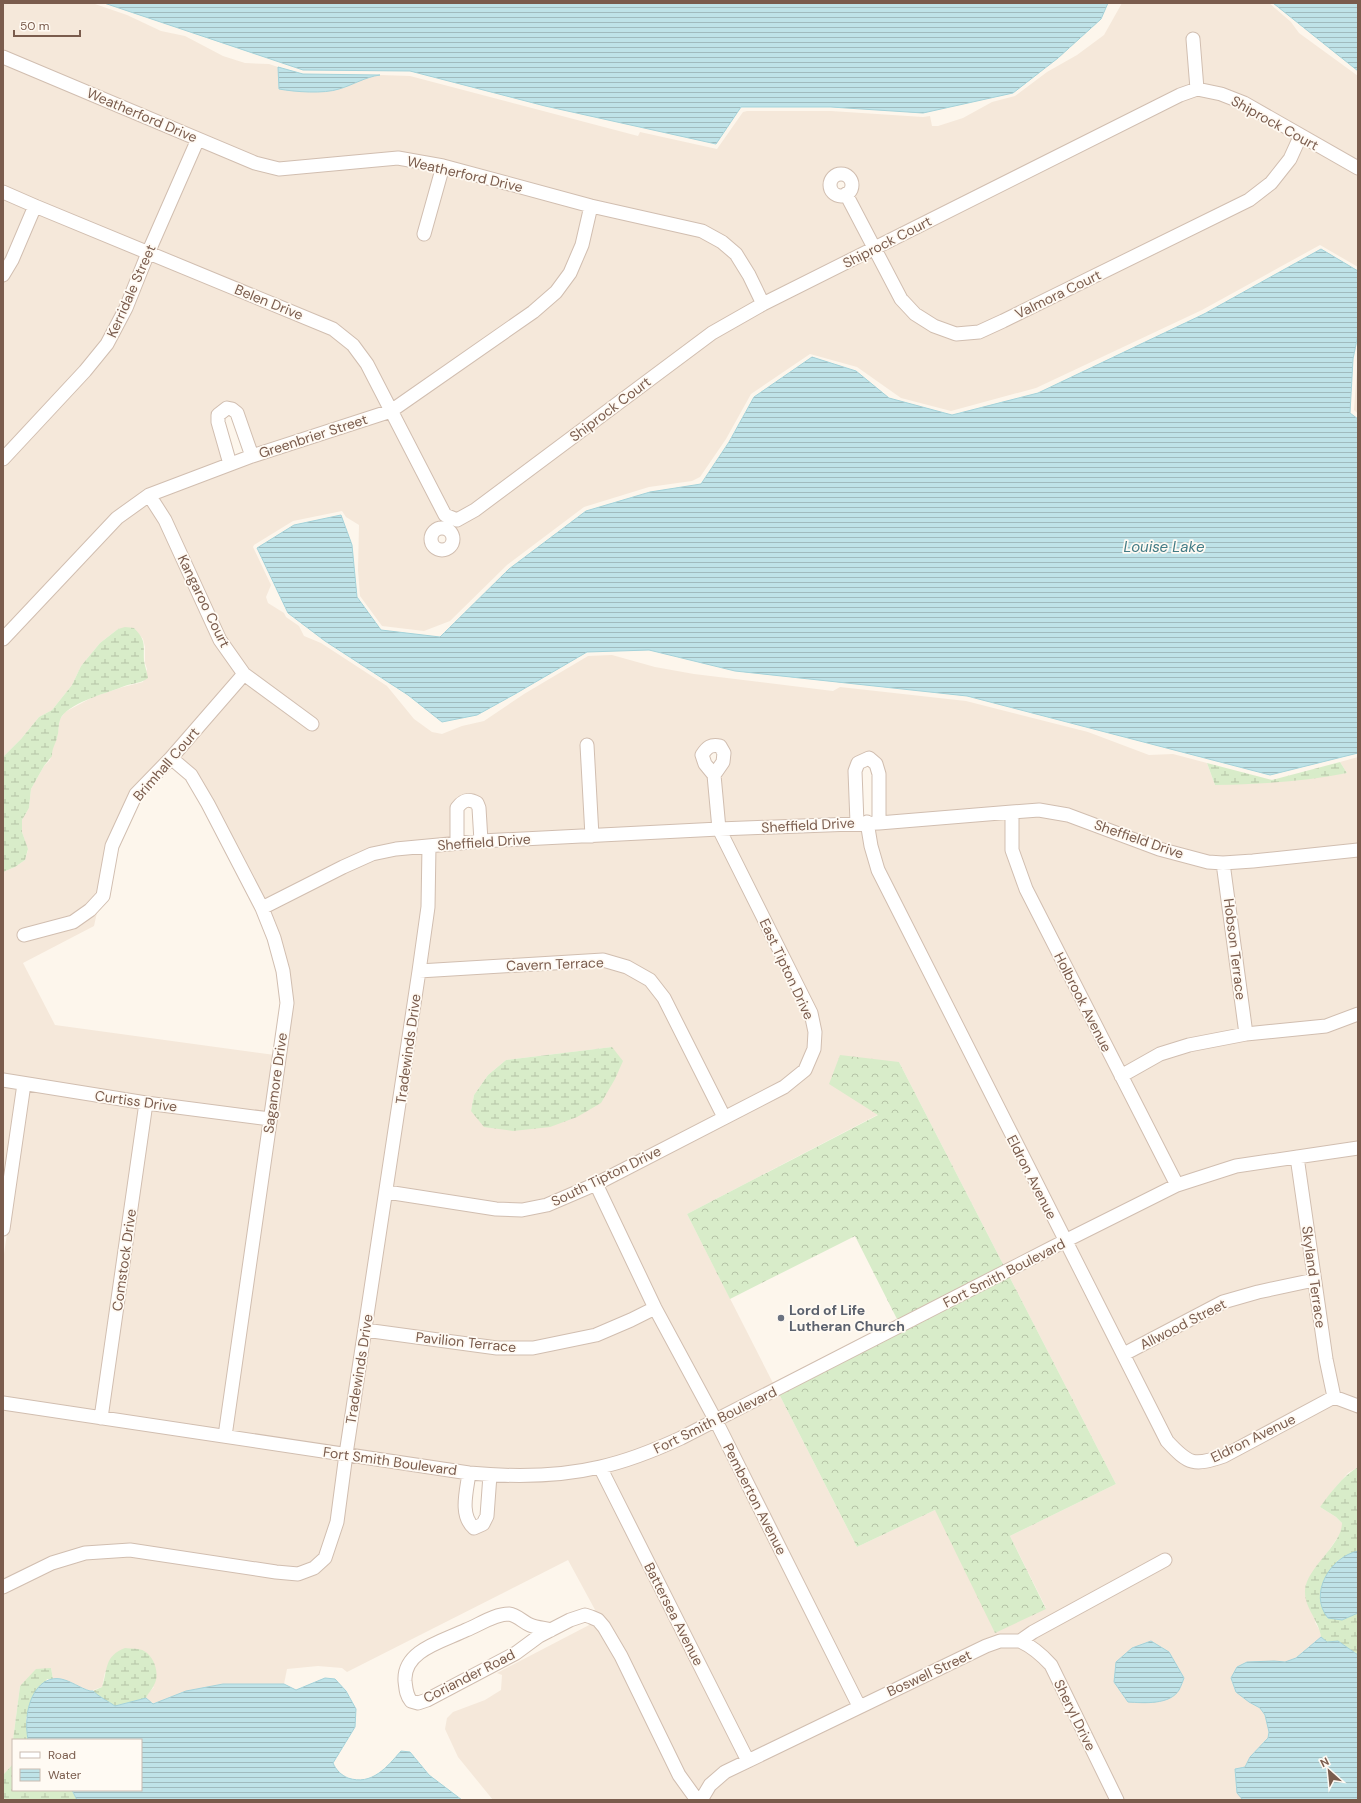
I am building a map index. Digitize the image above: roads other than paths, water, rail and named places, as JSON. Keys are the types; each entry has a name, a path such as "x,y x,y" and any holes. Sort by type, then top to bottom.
{"street":[{"path":"1193,39 1197,89"},
{"name":"Weatherford Drive","path":"3,57 254,163 279,170 398,158 443,166 591,206 702,231 722,242 736,254 749,275 763,304"},
{"name":"Shiprock Court","path":"447,520 457,520 475,510 712,333 763,304 1160,104 1197,89 1221,94 1244,103 1300,137 1358,168"},
{"name":"Valmora Court","path":"846,194 873,249 901,299 915,314 934,326 956,334 979,332 1249,200 1271,183 1290,158 1300,137"},
{"name":"Kerridale Street","path":"3,459 85,371 108,344 126,308 148,253 198,139"},
{"path":"424,234 443,166"},
{"name":"Belen Drive","path":"3,192 333,328 353,345 367,364 447,520"},
{"path":"3,275 12,260 35,206"},
{"name":"Greenbrier Street","path":"3,639 117,518 149,495 252,456 391,411 533,312 556,292 570,273 582,245 591,206"},
{"path":"230,464 218,422 218,415 227,408 232,409 237,413 252,456"},
{"name":"Kangaroo Court","path":"149,495 165,520 220,640 244,674 312,724"},
{"name":"Brimhall Court","path":"24,935 73,922 90,910 103,896 112,846 136,794 171,758 244,674"},
{"path":"587,745 592,836"},
{"name":"Sagamore Drive","path":"171,758 191,775 205,798 262,908 274,938 283,971 287,1003 224,1436"},
{"path":"714,775 719,829"},
{"path":"457,843 457,808 462,801 468,800 477,803 479,808 481,841"},
{"name":"Sheffield Drive","path":"262,908 372,854 396,849 481,841 868,822 1040,810 1068,815 1159,849 1208,862 1224,863 1358,850"},
{"name":"Holbrook Avenue","path":"1012,812 1012,850 1026,889 1177,1185"},
{"name":"Eldron Avenue","path":"868,822 871,846 878,870 1167,1441 1179,1454 1191,1462 1206,1462 1224,1456 1334,1396"},
{"name":"East Tipton Drive","path":"719,829 811,1013 815,1032 814,1049 805,1070 784,1087 724,1117"},
{"name":"Tradewinds Drive","path":"3,1587 59,1561 85,1553 130,1550 298,1574 314,1568 325,1558 330,1548 337,1522 346,1454 420,971 428,907 429,846"},
{"name":"Hobson Terrace","path":"1224,863 1246,1034"},
{"name":"Cavern Terrace","path":"420,971 602,960 627,968 650,980 664,998 724,1117"},
{"path":"1121,1076 1160,1054 1189,1045 1246,1034 1326,1026 1358,1014"},
{"name":"Curtiss Drive","path":"3,1080 146,1103 270,1119"},
{"path":"3,1230 24,1084"},
{"name":"Comstock Drive","path":"101,1418 146,1103"},
{"name":"South Tipton Drive","path":"387,1192 496,1208 522,1210 547,1205 596,1184 724,1117"},
{"name":"Fort Smith Boulevard","path":"3,1403 490,1475 540,1475 600,1467 654,1450 716,1422 1065,1241 1177,1185 1236,1166 1358,1148"},
{"name":"Skyland Terrace","path":"1297,1157 1326,1359 1334,1396"},
{"name":"Pemberton Avenue","path":"596,1184 655,1308 716,1422 859,1706"},
{"name":"Allwood Street","path":"1124,1354 1223,1302 1258,1292 1314,1280"},
{"name":"Pavilion Terrace","path":"365,1330 497,1348 533,1348 596,1335 655,1308"},
{"path":"1334,1396 1358,1406"},
{"name":"Battersea Avenue","path":"600,1467 748,1761"},
{"path":"469,1472 464,1512 468,1522 474,1528 483,1524 487,1516 490,1475"},
{"path":"1020,1641 1033,1632 1165,1560"},
{"name":"Coriander Road","path":"551,1630 530,1625 514,1615 509,1614 494,1617 438,1643 421,1651 413,1657 405,1675 408,1697 411,1701 418,1702 427,1700 516,1653 539,1636 551,1630 570,1620 584,1615 598,1620 604,1627 621,1656 679,1774 697,1800"},
{"name":"Boswell Street","path":"701,1800 710,1785 725,1772 986,1646 1000,1641 1020,1641"},
{"name":"Sheryl Drive","path":"1020,1641 1032,1646 1051,1665 1117,1800"}],"water":[{"path":"104,3 1108,3 1101,19 1058,58 1013,93 923,113 831,107 741,107 716,144 545,106 410,71 303,70"},
{"path":"1273,3 1358,3 1358,71"},
{"path":"278,67 303,74 380,75 369,77 333,91 301,92 279,89"},
{"name":"Louise Lake","path":"1321,249 1358,271 1358,335 1353,359 1350,413 1358,419 1358,753 1270,775 967,696 735,671 649,650 587,652 477,715 442,722 408,695 325,641 288,613 257,548 294,525 341,515 352,545 357,597 381,630 440,637 509,569 586,511 650,492 701,484 729,442 754,397 812,357 856,371 889,398 952,415 1038,393 1204,314"},
{"path":"1358,1551 1358,1613 1342,1620 1328,1618 1322,1608 1320,1598 1321,1588 1325,1578 1339,1561"},
{"path":"1321,1637 1327,1642 1338,1641 1358,1655 1358,1800 1243,1800 1237,1793 1235,1769 1245,1767 1250,1757 1268,1738 1269,1732 1265,1715 1260,1708 1236,1692 1231,1678 1237,1667 1247,1662 1285,1662 1296,1658"},
{"path":"1151,1641 1169,1652 1184,1678 1183,1681 1175,1695 1163,1701 1141,1703 1128,1702 1114,1682 1116,1662 1132,1648"},
{"path":"325,1678 335,1679 346,1691 356,1709 355,1727 333,1763 341,1774 348,1778 357,1780 372,1777 384,1769 401,1751 410,1752 429,1775 462,1800 77,1800 72,1791 142,1791 142,1739 28,1739 27,1721 32,1697 41,1685 53,1679 65,1680 86,1690 93,1691 115,1706 146,1698 153,1704 186,1691 223,1684 284,1684 296,1690"}],"place":[{"name":"Lord of Life Lutheran Church","path":"781,1318"}]}
